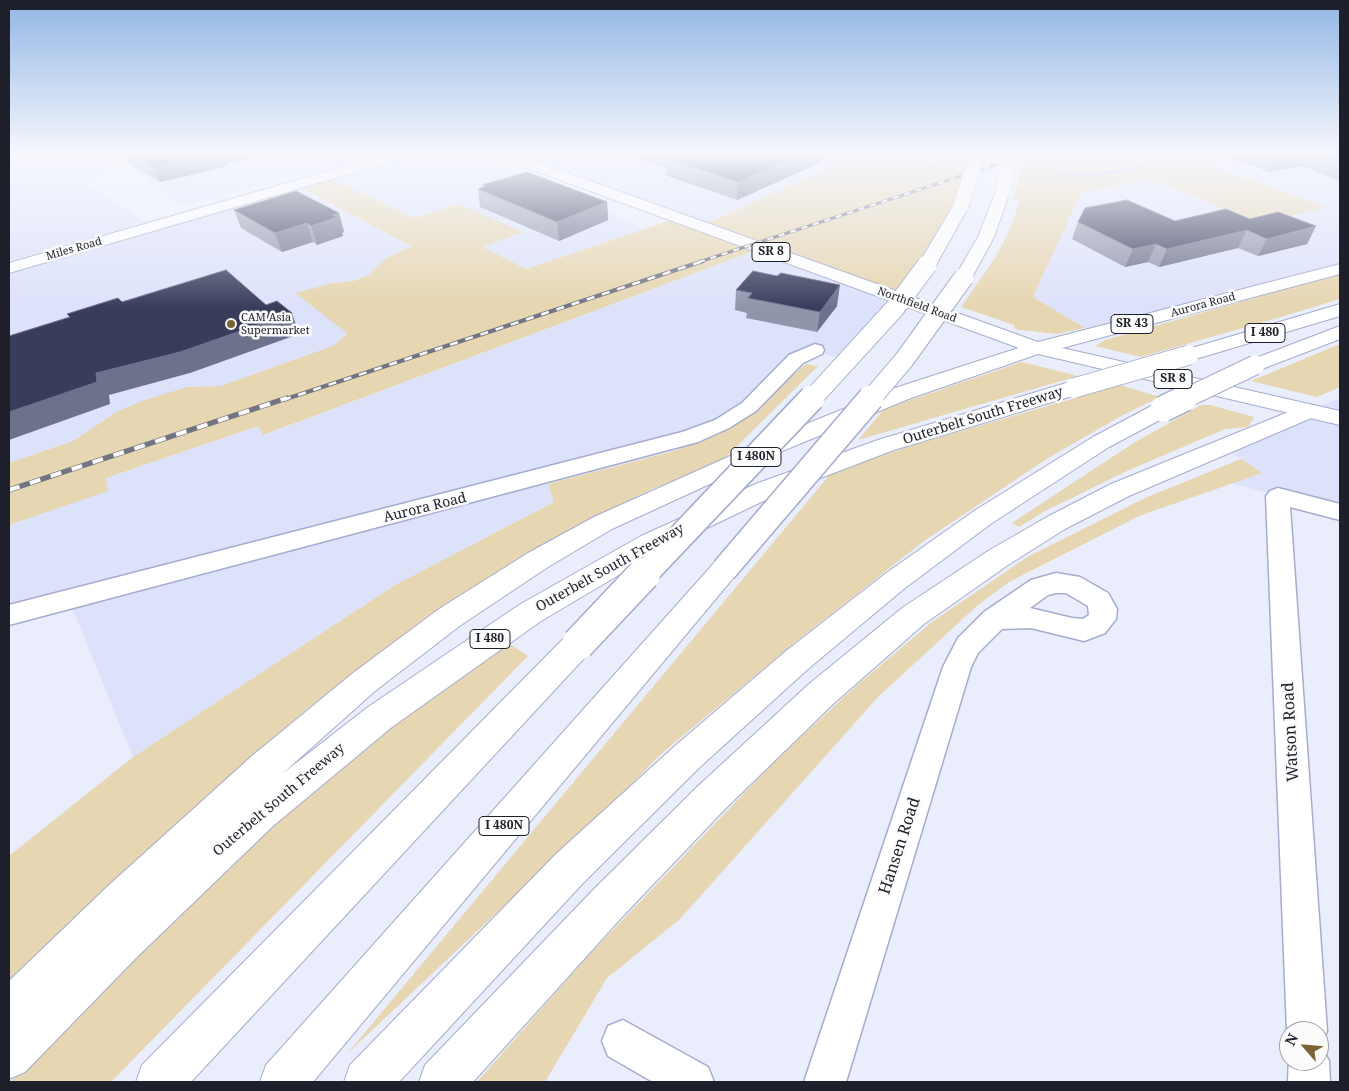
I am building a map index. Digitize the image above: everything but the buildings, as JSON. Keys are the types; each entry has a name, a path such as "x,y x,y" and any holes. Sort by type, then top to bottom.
{"main road":[{"name":"Miles Road","path":"9,268 223,206"},
{"name":"Northfield Road","path":"645,206 1037,348 1330,409"},
{"name":"I 480N","path":"159,1082 854,354 895,308 927,265 960,206"},
{"name":"I 480N","path":"283,1082 899,366 932,324 964,277 1000,206"},
{"name":"Aurora Road","path":"9,1011 122,900 265,766 364,682 450,617 538,560 603,523 766,448 903,393 1037,348 1340,269"},
{"name":"Outerbelt South Freeway","path":"9,1056 128,936 260,814 380,717 530,613 651,543 767,489 912,437 1340,310"},
{"name":"I 480","path":"367,1082 570,868 688,756 797,660 895,581 983,517 1101,442 1163,409 1255,365 1340,332"},
{"path":"442,1082 582,931 711,798 821,694 913,616 998,558 1056,523 1120,490 1330,409"}],"street":[{"name":"Aurora Road","path":"9,615 690,437 722,424 749,406 769,389 796,359 815,350"},
{"name":"Watson Road","path":"1305,1021 1278,496 1340,512"},
{"name":"Hansen Road","path":"825,1082 958,667 968,646 994,619"},
{"path":"623,1041 692,1082"}],"shaded area":[{"path":"9,206 121,206 146,222 9,261"},
{"path":"224,206 335,206 411,246 385,259 369,275 352,281 332,283 295,293 347,332 335,345 221,386 187,387 118,411 73,441 9,463 9,268"},
{"path":"335,206 389,206 414,218 453,206 463,206 523,232 483,247 526,269 677,218 701,226 745,206 957,206 906,301 762,248 263,435 258,426 106,478 108,491 9,525 9,463 73,441 118,411 145,400 187,387 221,386 335,345 347,333 295,293 332,283 353,281 369,275 385,259 411,246"},
{"path":"389,206 453,206 414,218"},
{"path":"463,206 596,206 642,229 526,269 483,247 522,232"},
{"path":"645,206 744,206 700,226"},
{"path":"1018,206 1075,206 1033,297 1085,328 1056,334 1015,329 1014,325 961,307 995,258 1010,229"},
{"path":"1074,206 1218,206 1260,223 1325,207 1322,206 1340,206 1340,269 1094,333 1033,297"},
{"path":"1216,206 1326,207 1260,224"},
{"path":"762,248 906,301 848,361 815,351 722,424 545,477 555,501 395,585 133,757 69,600 9,615 9,525 107,491 106,478 258,426 264,435"},
{"path":"1340,274 1340,299 1281,317 1141,357 1095,346 1105,340"},
{"path":"1340,344 1340,387 1317,397 1251,381"},
{"path":"1022,362 1078,376 858,440 884,409"},
{"path":"806,364 818,366 720,463 652,489 591,520 429,615 307,709 153,845 9,984 9,856 133,757 395,585 554,502 548,484 701,442 758,406"},
{"path":"1120,385 1160,397 1123,415 1048,458 924,541 793,644 661,754 618,798 347,1054 832,472 920,443"},
{"path":"1340,398 1340,512 1231,483 1261,473 1223,447"},
{"path":"1201,405 1210,405 1254,417 1248,427 1225,429 1129,470 1045,511 1019,527 1012,523 1132,444"},
{"path":"1241,459 1262,473 1139,516 1009,582 978,605 878,697 680,919 607,978 545,1082 477,1082 588,956 776,760 856,686 932,622 1029,556 1145,498"},
{"path":"510,644 528,656 111,1082 10,1082 176,913 319,783 439,687"}],"railway":[{"path":"699,262 870,206"},
{"path":"283,400 703,261"},
{"path":"9,490 287,398"}],"place":[{"name":"CAM Asia Supermarket","path":"231,324"}]}
